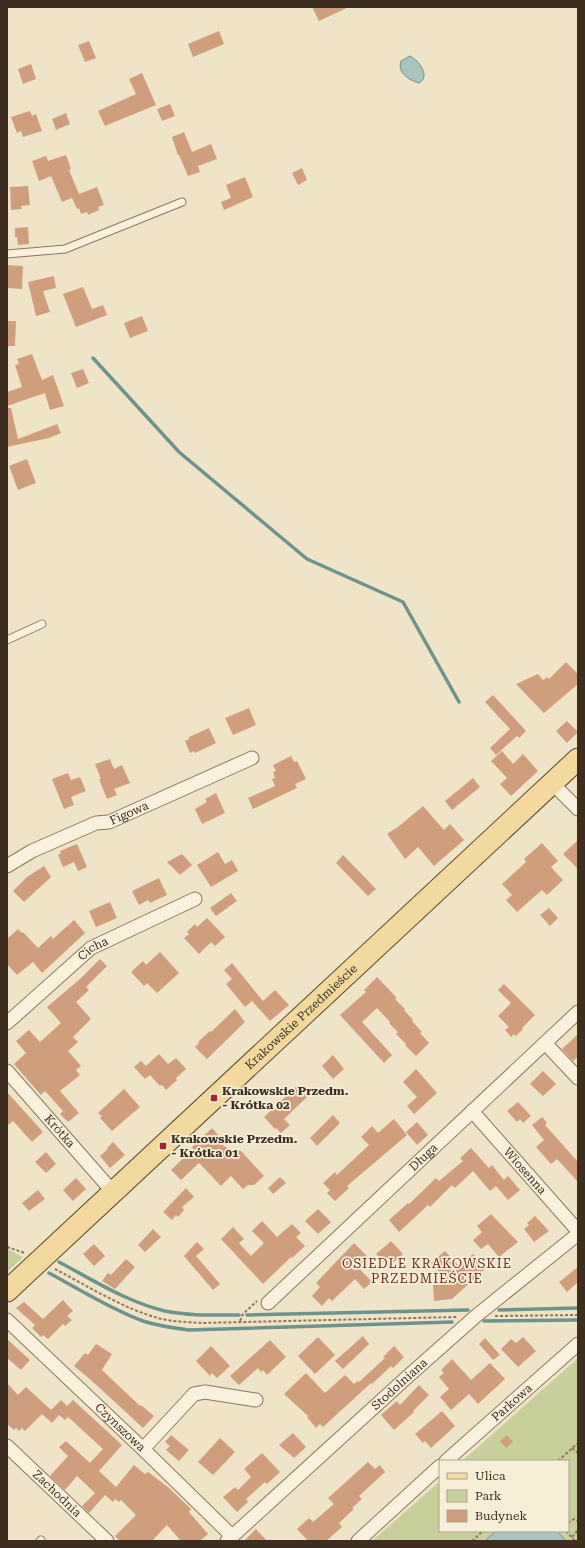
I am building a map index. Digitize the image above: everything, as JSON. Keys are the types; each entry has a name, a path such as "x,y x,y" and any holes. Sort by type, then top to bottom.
{"main road":[{"name":"Krakowskie Przedmieście","path":"7,1291 578,759"}],"street":[{"name":"Figowa","path":"7,866 32,852 96,823 109,822 252,758"},
{"path":"552,783 578,809"},
{"name":"Cicha","path":"7,1023 91,948 195,899"},
{"name":"Długa","path":"268,1303 578,1012"},
{"path":"545,1043 578,1078"},
{"name":"Krótka","path":"7,1071 113,1192"},
{"name":"Wiosenna","path":"472,1111 578,1233"},
{"name":"Stodolniana","path":"230,1538 405,1378 476,1316 578,1233"},
{"name":"Czynszowa","path":"7,1320 143,1448 230,1538"},
{"name":"Parkowa","path":"447,1460 578,1344"},
{"path":"143,1448 194,1394 205,1392 256,1400"},
{"name":"Zachodnia","path":"7,1446 107,1541"},
{"path":"358,1541 439,1467"}],"lane":[{"path":"7,254 65,249 182,202"},
{"path":"7,640 42,624"}],"path":[{"path":"7,1247 27,1254"},
{"path":"54,1268 125,1305 162,1319 185,1322 202,1323 458,1317"},
{"path":"493,1316 578,1315"},
{"path":"559,1460 578,1443"},
{"path":"572,1448 578,1454"},
{"path":"572,1537 578,1530"},
{"path":"472,1541 482,1532"},
{"path":"567,1532 575,1541"}],"green space":[{"path":"7,1249 23,1257 7,1272"},
{"path":"578,1358 578,1541 372,1541 439,1482 439,1532 569,1532 569,1460 463,1460"}],"water":[{"path":"410,56 417,61 424,73 424,77 419,83 408,78 401,69 401,61"},
{"path":"495,1532 558,1532 566,1541 485,1541"}],"building":[{"path":"312,7 349,7 319,21"},
{"path":"219,31 224,44 193,57 188,44"},
{"path":"89,41 96,58 85,62 78,45"},
{"path":"31,64 36,79 23,84 18,69"},
{"path":"142,73 156,105 105,126 98,111 136,94 129,79"},
{"path":"170,104 175,116 162,121 157,109"},
{"path":"30,111 32,116 36,114 42,131 23,137 21,131 17,133 11,117"},
{"path":"66,113 70,124 56,130 52,119"},
{"path":"184,132 192,152 211,144 217,159 198,166 200,172 188,176 178,155 172,137"},
{"path":"66,155 71,169 69,170 79,194 97,187 104,205 98,207 99,210 88,215 87,212 81,214 72,198 62,202 51,176 39,181 32,161 46,156 48,161"},
{"path":"302,168 307,180 298,185 292,173"},
{"path":"245,177 253,197 224,210 221,202 231,198 226,185"},
{"path":"28,186 30,205 21,206 22,209 11,210 10,187"},
{"path":"28,227 29,244 18,245 17,237 15,237 15,228"},
{"path":"7,265 23,266 22,289 7,288"},
{"path":"54,276 56,288 43,291 50,312 36,316 28,282"},
{"path":"83,287 92,309 103,305 107,315 76,327 63,294"},
{"path":"142,316 148,331 130,338 124,323"},
{"path":"7,321 16,321 15,346 7,346"},
{"path":"32,354 42,380 53,375 64,406 50,410 45,393 7,406 7,392 22,387 15,365 19,364 17,359"},
{"path":"83,369 89,383 77,388 71,373"},
{"path":"7,408 11,408 18,439 57,424 61,433 49,438 7,447"},
{"path":"27,459 36,483 18,490 9,466"},
{"path":"566,662 578,674 578,684 544,713 516,684 538,674 543,680 547,677 549,679"},
{"path":"493,695 526,731 519,738 517,736 496,755 490,748 510,729 485,702"},
{"path":"249,708 256,725 233,735 225,718"},
{"path":"567,721 578,732 567,743 556,731"},
{"path":"209,728 216,743 195,753 194,751 190,753 185,741 189,739 189,737"},
{"path":"502,751 513,764 523,754 538,771 511,796 500,784 507,778 491,761"},
{"path":"291,756 294,762 297,761 306,779 295,784 297,788 253,809 248,798 275,786 272,779 275,778 273,772 276,771 273,765"},
{"path":"110,759 114,769 122,765 130,783 114,789 117,795 107,799 95,764"},
{"path":"68,773 71,780 80,777 86,791 71,797 74,805 64,809 52,779"},
{"path":"473,778 480,787 452,810 445,801"},
{"path":"216,793 225,813 202,824 195,809 207,802 205,799"},
{"path":"423,806 444,830 450,824 464,840 434,866 418,847 405,859 387,834 398,827"},
{"path":"578,840 578,869 563,854"},
{"path":"542,843 558,861 551,867 563,880 547,895 542,890 517,912 506,900 512,895 502,884 526,862 524,859"},
{"path":"77,844 87,867 78,871 74,862 63,867 58,855 61,853 60,851"},
{"path":"218,852 225,864 232,860 238,871 211,887 197,865"},
{"path":"182,854 192,865 180,875 167,862"},
{"path":"343,855 376,889 368,896 336,863"},
{"path":"44,866 51,877 24,902 13,891 27,877"},
{"path":"159,878 167,895 150,903 148,900 139,905 132,891"},
{"path":"231,893 237,901 216,916 210,908"},
{"path":"110,902 117,918 96,927 89,911"},
{"path":"549,908 558,918 550,926 540,915"},
{"path":"207,918 225,937 215,946 211,942 199,954 184,938 189,934 187,932 195,924 197,927"},
{"path":"74,920 85,933 42,973 33,962 17,975 7,964 7,939 18,929 22,933 23,932 38,948 51,936 53,939"},
{"path":"160,952 179,973 157,993 147,983 144,986 131,972 143,961 146,965"},
{"path":"100,959 107,966 86,987 89,990 76,1002 91,1019 73,1037 78,1042 68,1051 81,1066 76,1070 80,1075 60,1091 79,1113 68,1122 60,1114 63,1111 45,1091 41,1095 14,1064 26,1053 16,1041 29,1030 40,1042 61,1023 47,1007 80,979"},
{"path":"232,963 263,1001 275,990 289,1005 270,1021 252,1001 245,1007 226,984 232,979 224,970"},
{"path":"377,977 397,998 395,999 405,1009 404,1010 413,1020 412,1021 422,1032 420,1033 429,1043 416,1056 396,1034 398,1032 377,1008 362,1022 392,1055 384,1063 340,1015 366,992 364,990"},
{"path":"504,984 535,1015 516,1036 514,1034 511,1037 505,1030 509,1027 498,1016 511,1003 498,990"},
{"path":"235,1009 245,1022 207,1059 195,1047 199,1043 198,1042"},
{"path":"578,1034 578,1057 573,1061 562,1049"},
{"path":"159,1054 168,1064 176,1058 186,1069 166,1090 150,1075 145,1079 134,1067 141,1061 146,1066"},
{"path":"333,1055 344,1069 333,1079 322,1066"},
{"path":"416,1069 437,1093 414,1114 407,1106 417,1097 403,1082"},
{"path":"543,1071 556,1084 543,1096 530,1084"},
{"path":"297,1086 307,1097 284,1119 290,1125 281,1133 264,1117"},
{"path":"124,1089 140,1107 112,1131 100,1118 102,1116 98,1113"},
{"path":"7,1092 43,1132 32,1142 13,1121 7,1126"},
{"path":"518,1102 531,1116 523,1123 520,1119 517,1122 507,1111"},
{"path":"333,1115 340,1123 317,1146 310,1138"},
{"path":"542,1117 547,1123 545,1125 578,1162 578,1182 557,1159 551,1164 536,1147 544,1140 532,1125"},
{"path":"394,1119 407,1135 347,1186 349,1188 335,1201 327,1193 330,1190 323,1183 335,1172 337,1175 369,1145 361,1137 372,1126 378,1133"},
{"path":"417,1122 428,1135 417,1145 406,1132"},
{"path":"212,1128 221,1138 218,1141 234,1154 240,1150 264,1176 254,1185 248,1185 243,1189 231,1176 221,1186 199,1163 181,1180 171,1170"},
{"path":"113,1142 125,1155 110,1168 100,1156"},
{"path":"471,1148 489,1168 492,1165 504,1180 508,1176 520,1190 508,1200 496,1186 490,1191 473,1171 455,1188 452,1185 430,1207 428,1205 399,1232 389,1220 408,1203 409,1204 436,1178 439,1181 463,1161 460,1158"},
{"path":"46,1152 56,1164 46,1173 35,1162"},
{"path":"280,1177 286,1183 273,1194 268,1188"},
{"path":"76,1178 86,1189 73,1201 63,1190"},
{"path":"186,1188 194,1197 182,1207 184,1210 178,1217 176,1215 172,1220 163,1212"},
{"path":"38,1190 45,1199 29,1211 22,1203"},
{"path":"318,1209 331,1222 318,1234 305,1221"},
{"path":"491,1214 518,1242 499,1257 488,1244 481,1249 473,1240 482,1232 477,1226"},
{"path":"535,1216 549,1231 534,1242 524,1229 529,1225 527,1223"},
{"path":"262,1221 277,1237 292,1224 301,1233 296,1237 305,1246 292,1258 291,1257 263,1284 221,1239 233,1227 244,1239 239,1243 251,1256 264,1243 252,1231"},
{"path":"153,1229 161,1237 145,1252 138,1245"},
{"path":"391,1241 403,1254 388,1267 376,1254"},
{"path":"197,1242 204,1249 196,1256 220,1284 213,1290 184,1256"},
{"path":"354,1243 368,1257 358,1267 372,1282 364,1289 355,1279 332,1301 329,1298 322,1306 312,1296 320,1287 316,1283"},
{"path":"94,1244 105,1256 94,1266 83,1254"},
{"path":"445,1251 460,1267 473,1254 486,1268 452,1299 434,1301 433,1285 450,1284 431,1263"},
{"path":"126,1259 135,1267 115,1289 102,1281 108,1273 111,1275"},
{"path":"578,1267 578,1282 567,1292 559,1282"},
{"path":"63,1300 73,1311 67,1316 72,1320 65,1326 63,1324 48,1339 43,1335 41,1337 32,1328 35,1325 16,1308 24,1302 43,1319"},
{"path":"363,1336 369,1344 343,1369 335,1361"},
{"path":"318,1337 335,1355 315,1374 298,1356"},
{"path":"523,1337 536,1351 518,1367 501,1349 511,1339 516,1343"},
{"path":"485,1338 500,1355 493,1360 479,1344"},
{"path":"7,1339 30,1360 21,1370 7,1358"},
{"path":"270,1340 286,1357 267,1375 263,1370 261,1372 258,1368 239,1385 230,1376"},
{"path":"96,1344 112,1354 102,1370 140,1406 141,1405 154,1416 143,1428 74,1366 85,1353 88,1355"},
{"path":"211,1346 230,1366 217,1378 212,1373 210,1376 196,1361"},
{"path":"394,1346 404,1357 393,1368 391,1366 372,1384 371,1383 323,1427 320,1424 316,1428 307,1417 308,1416 284,1394 306,1373 325,1393 345,1375 354,1384 358,1381 359,1382 385,1358 383,1357"},
{"path":"452,1359 471,1380 490,1363 505,1379 478,1404 469,1394 451,1410 440,1397 449,1389 439,1377 444,1373 441,1370"},
{"path":"7,1383 18,1395 26,1387 51,1410 61,1400 67,1406 73,1400 122,1445 99,1471 116,1487 134,1465 145,1474 148,1472 169,1488 191,1509 189,1512 208,1534 200,1541 181,1541 167,1525 152,1541 120,1541 115,1536 136,1515 121,1500 119,1502 115,1499 113,1502 105,1495 89,1513 82,1506 95,1493 77,1476 65,1490 50,1476 68,1456 59,1447 66,1441 90,1463 103,1449 68,1417 65,1420 59,1415 52,1423 42,1414 25,1431 22,1428 19,1431 16,1428 14,1430 7,1424"},
{"path":"419,1385 429,1395 413,1411 414,1412 394,1430 381,1415 397,1401 400,1405"},
{"path":"442,1411 455,1426 431,1448 425,1441 423,1443 415,1434"},
{"path":"293,1433 306,1447 294,1458 279,1445"},
{"path":"171,1435 189,1450 179,1461 166,1450 170,1446 165,1442"},
{"path":"507,1435 513,1442 506,1448 500,1441"},
{"path":"220,1438 235,1452 213,1475 198,1462"},
{"path":"262,1453 280,1472 267,1484 265,1482 246,1499 248,1502 237,1512 223,1497 235,1487 238,1490 251,1477 244,1469"},
{"path":"368,1462 375,1469 380,1465 385,1472 359,1496 362,1499 339,1523 342,1527 326,1541 308,1541 297,1529 309,1518 313,1522 334,1504 328,1498"},
{"path":"256,1529 267,1541 244,1541"}],"waterway":[{"path":"93,358 179,452 307,559 403,602 459,702"},
{"path":"59,1262 110,1290 151,1307 183,1314 239,1315"},
{"path":"49,1273 107,1305 131,1316 143,1321 171,1328 189,1330 452,1322"},
{"path":"499,1310 578,1308"},
{"path":"247,1315 468,1310"},
{"path":"484,1321 578,1320"}],"place":[{"name":"Krakowskie Przedm. - Krótka 02","path":"214,1098"},
{"name":"Krakowskie Przedm. - Krótka 01","path":"163,1146"}],"district":[{"name":"OSIEDLE KRAKOWSKIE PRZEDMIEŚCIE","path":"427,1270"}]}
